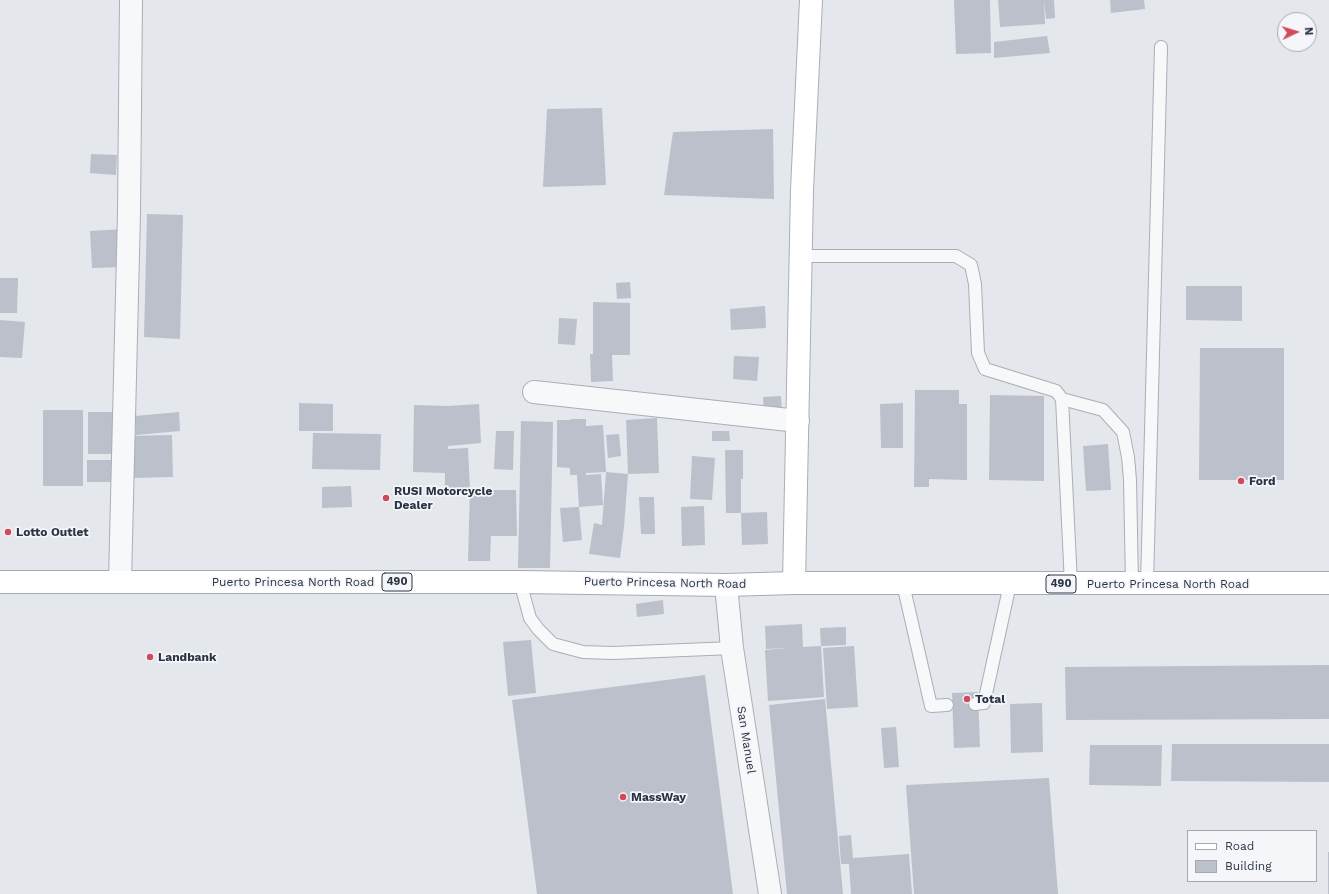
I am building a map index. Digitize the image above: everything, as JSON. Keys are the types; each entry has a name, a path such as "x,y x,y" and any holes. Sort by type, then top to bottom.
{"main road":[{"path":"794,583 802,182 811,0"},
{"name":"Puerto Princesa North Road","path":"0,582 520,582 726,585 794,583 1329,583"}],"street":[{"path":"120,581 129,213 131,0"},
{"path":"534,392 798,421"},
{"name":"San Manuel","path":"726,585 732,648 770,894"}],"lane":[{"path":"1140,584 1161,47"},
{"path":"801,256 956,256 971,265 975,284 978,353 985,369 1056,391 1062,399 1071,584"},
{"path":"1062,399 1102,410 1123,432 1130,472 1140,584"},
{"path":"520,582 530,618 538,630 553,644 582,652 613,653 732,648"},
{"path":"903,584 931,706 947,705"},
{"path":"975,704 984,704 1010,584"}],"building":[{"path":"954,0 990,0 991,53 956,54"},
{"path":"998,0 1044,0 1045,24 1000,27"},
{"path":"1044,0 1054,0 1055,18 1046,19"},
{"path":"1110,0 1144,0 1145,9 1111,13"},
{"path":"1047,36 1050,53 994,58 994,42"},
{"path":"602,108 606,185 543,187 547,109"},
{"path":"773,129 774,199 664,195 673,132"},
{"path":"91,154 117,155 116,175 90,173"},
{"path":"147,214 183,215 180,339 144,337"},
{"path":"125,229 126,267 92,268 90,231"},
{"path":"0,278 18,278 17,313 0,313"},
{"path":"630,282 631,298 617,299 616,283"},
{"path":"1186,286 1242,286 1242,321 1186,320"},
{"path":"593,302 630,303 630,355 612,355 613,381 591,382 590,354 593,354"},
{"path":"765,306 766,328 731,330 730,309"},
{"path":"559,318 577,319 575,345 558,344"},
{"path":"0,320 25,322 22,358 0,357"},
{"path":"1200,348 1284,348 1284,480 1199,480"},
{"path":"734,356 759,357 757,381 733,379"},
{"path":"915,390 959,390 959,404 967,404 967,480 929,479 929,487 914,487"},
{"path":"990,395 1044,396 1044,481 989,480"},
{"path":"781,396 782,413 764,414 763,397"},
{"path":"299,403 333,404 333,431 299,431"},
{"path":"903,403 903,448 881,448 880,404"},
{"path":"479,404 481,443 448,446 448,449 468,448 470,489 445,490 445,473 413,472 414,405 448,406"},
{"path":"43,410 83,410 83,486 43,486"},
{"path":"88,412 118,412 118,454 88,454"},
{"path":"179,412 180,431 136,435 135,416"},
{"path":"657,418 659,473 628,474 626,420"},
{"path":"586,419 586,426 603,425 606,472 586,473 586,475 601,474 603,505 579,507 577,475 570,475 570,468 557,467 557,420"},
{"path":"521,421 553,422 550,568 518,568"},
{"path":"496,431 514,431 513,470 494,469"},
{"path":"712,431 729,431 730,441 712,441"},
{"path":"313,433 381,434 380,470 312,469"},
{"path":"619,434 621,456 608,458 606,435"},
{"path":"172,435 173,477 131,478 130,436"},
{"path":"1108,444 1111,490 1086,491 1083,446"},
{"path":"725,450 743,450 741,513 726,513"},
{"path":"692,456 715,458 712,500 690,499"},
{"path":"87,460 116,460 116,482 87,482"},
{"path":"606,472 628,474 620,558 589,554 594,523 602,525"},
{"path":"351,486 352,507 322,508 322,487"},
{"path":"470,489 516,490 517,536 491,536 490,561 468,561"},
{"path":"639,497 654,497 655,534 641,534"},
{"path":"704,506 705,545 682,546 681,507"},
{"path":"579,507 582,540 563,542 560,508"},
{"path":"767,512 768,544 742,545 741,513"},
{"path":"663,600 664,614 637,617 636,604"},
{"path":"802,624 803,647 821,646 824,697 768,701 765,650 787,648 766,649 765,626"},
{"path":"846,627 846,645 821,646 820,628"},
{"path":"531,640 536,693 508,696 503,642"},
{"path":"854,646 858,707 827,709 823,648"},
{"path":"1329,665 1329,719 1066,720 1065,667"},
{"name":"MassWay","path":"705,675 733,894 537,894 512,700"},
{"path":"978,692 980,747 954,748 952,693"},
{"path":"825,699 843,894 787,894 769,705"},
{"path":"1042,703 1043,752 1011,753 1010,704"},
{"path":"896,727 899,767 884,768 881,728"},
{"path":"1172,744 1329,744 1329,782 1171,781"},
{"path":"1090,745 1162,745 1161,786 1089,785"},
{"path":"1049,778 1058,894 914,894 906,785"},
{"path":"851,835 853,858 909,854 912,894 851,894 849,864 841,864 839,836"},
{"path":"1329,852 1329,894 1328,894"}],"place":[{"name":"Ford","path":"1241,481"},
{"name":"RUSI Motorcycle Dealer","path":"386,498"},
{"name":"Lotto Outlet","path":"8,532"},
{"name":"Landbank","path":"150,657"},
{"name":"Total","path":"967,699"},
{"name":"MassWay","path":"623,797"}]}
